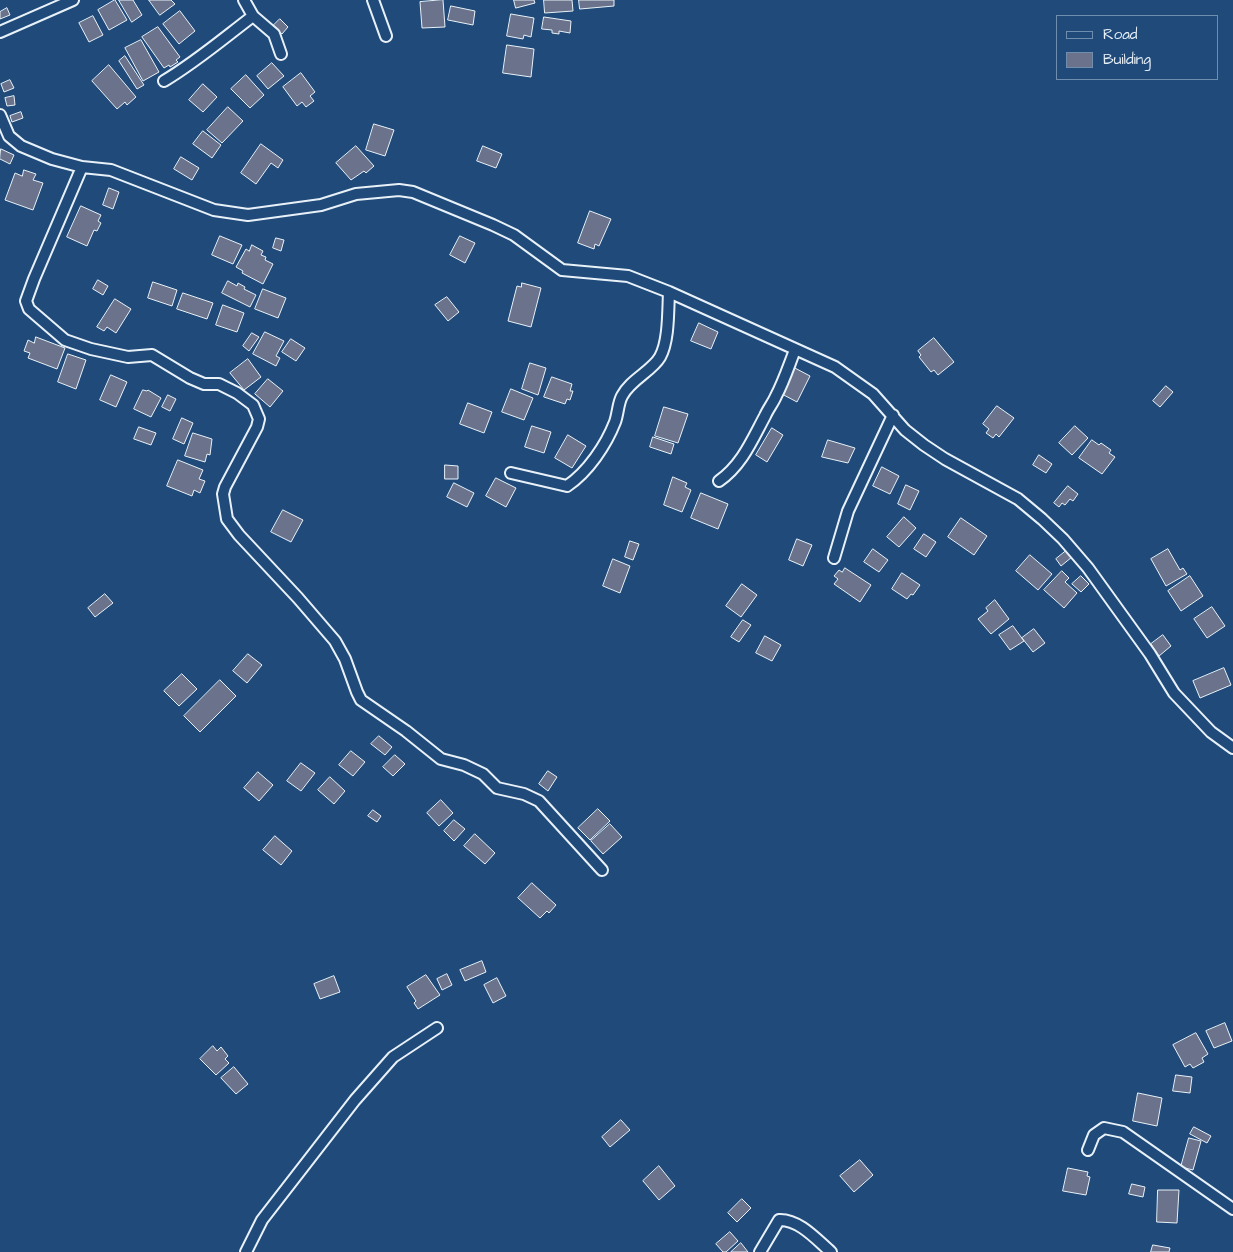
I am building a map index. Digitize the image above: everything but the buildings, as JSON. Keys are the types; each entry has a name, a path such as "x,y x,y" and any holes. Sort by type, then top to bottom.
{"street":[{"path":"0,32 73,0"},
{"path":"244,0 254,16 274,34 281,54"},
{"path":"373,0 386,36"},
{"path":"164,81 195,62 210,48 254,16"},
{"path":"0,115 9,136 21,146 52,159 82,167 111,170 214,210 248,215 321,205 356,194 399,190 413,192 507,232 562,270 628,276 669,292 835,367 873,394 906,430 924,445 945,459 1018,498 1063,539 1088,568 1150,654 1174,693 1211,732 1233,748"},
{"path":"82,167 34,279 26,301 29,309 65,340 91,349 128,357 152,355 190,378 204,384 219,384 238,393 253,405 259,418 257,427 223,494 227,519 239,535 335,641 361,700 398,725 441,759 464,765 483,774 497,788 524,794 539,801 602,870"},
{"path":"511,473 567,486 578,478 602,446 615,421 621,396 631,384 660,358 665,340 669,292"},
{"path":"719,481 746,454 753,442 765,415 776,397 795,350"},
{"path":"834,558 848,511 893,415"},
{"path":"246,1252 262,1220 355,1100 393,1057 437,1028"},
{"path":"1088,1150 1094,1134 1104,1128 1123,1132 1233,1210"},
{"path":"760,1252 779,1220 789,1220 806,1230 832,1252"}]}
